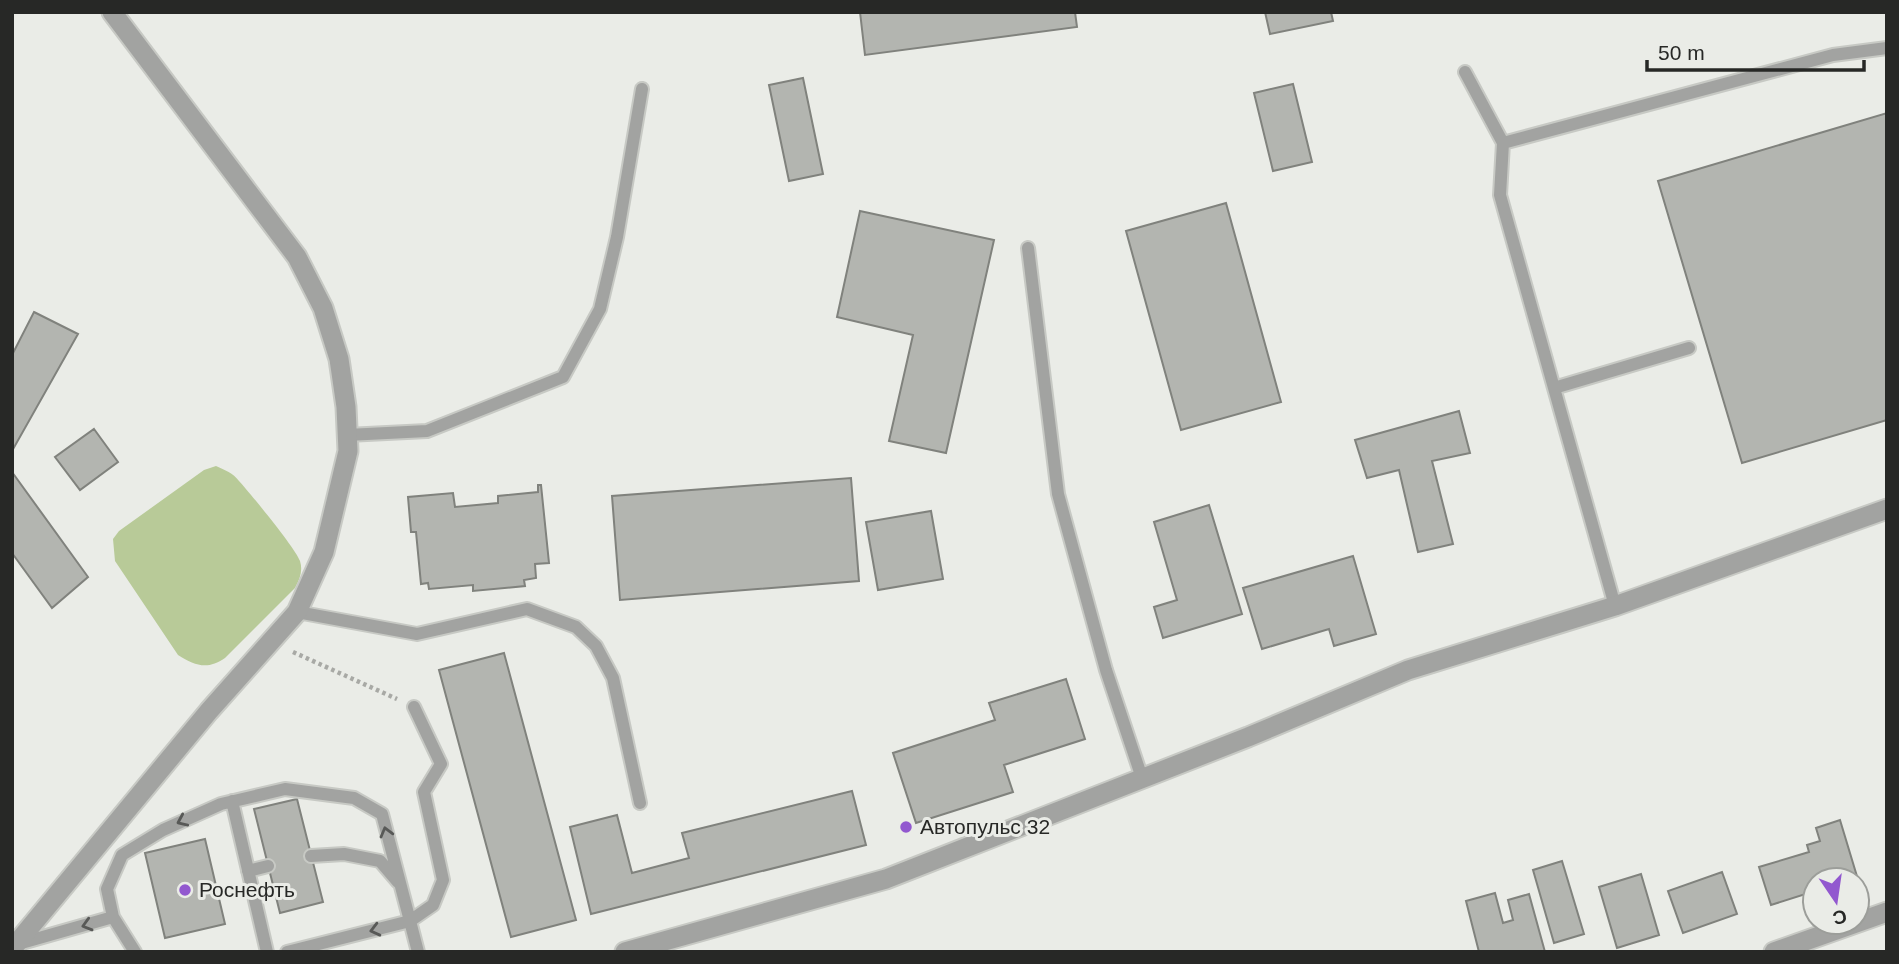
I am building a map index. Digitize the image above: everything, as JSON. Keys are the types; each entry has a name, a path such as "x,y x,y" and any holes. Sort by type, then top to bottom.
{"street":[{"path":"14,947 209,710 297,612 324,552 348,452 340,359 323,308 297,257 112,12"},
{"path":"625,952 886,879 1408,670 1615,606 1887,509"},
{"path":"1774,952 1887,912"}],"lane":[{"path":"1503,143 1833,55 1887,48"},
{"path":"1465,72 1503,143 1500,195 1615,606"},
{"path":"347,435 427,431 564,376 600,309 617,237 642,89"},
{"path":"1028,248 1058,494 1106,670 1142,778"},
{"path":"1554,388 1689,348"},
{"path":"297,612 417,634 527,609 576,627 596,646 613,678 640,803"},
{"path":"287,952 410,921 433,905 443,880 424,792 441,764 414,706"},
{"path":"135,952 113,917 107,889 122,855 163,830 221,804 285,789 354,798 382,814 418,952"},
{"path":"232,801 267,952"},
{"path":"311,856 344,854 380,861 401,885"},
{"path":"248,871 268,866"},
{"path":"14,947 113,917"}],"path":[{"path":"270,642 414,706"}],"green space":[{"path":"216,466 234,476 262,508 297,555 301,572 295,588 225,658 213,664 201,665 178,655 115,561 113,539 119,531 204,470"}],"building":[{"path":"860,12 1075,12 1077,27 865,55"},
{"path":"1265,12 1331,12 1333,21 1270,34"},
{"path":"803,78 823,174 789,181 769,85"},
{"path":"1293,84 1312,162 1273,171 1254,93"},
{"path":"1887,113 1887,420 1742,463 1658,181"},
{"path":"1226,203 1281,402 1181,430 1126,231"},
{"path":"860,211 994,240 946,453 889,441 913,335 837,317"},
{"path":"34,312 78,334 12,451 12,355"},
{"path":"1459,411 1470,453 1432,461 1453,544 1418,552 1399,470 1367,478 1355,440"},
{"path":"94,429 118,462 80,490 55,457"},
{"path":"12,472 88,577 52,608 12,553"},
{"path":"851,478 859,581 620,600 612,496"},
{"path":"538,485 541,485 549,563 535,564 536,578 524,580 525,586 473,591 473,585 429,589 428,583 421,584 416,532 411,532 408,497 453,493 455,507 498,503 498,496 538,492"},
{"path":"1209,505 1242,614 1163,638 1154,607 1177,600 1154,522"},
{"path":"931,511 943,579 878,590 866,522"},
{"path":"1353,556 1376,634 1334,646 1329,629 1262,649 1243,588"},
{"path":"504,653 576,920 511,937 439,670"},
{"path":"1066,679 1085,739 1004,765 1013,792 916,823 893,753 995,720 989,703"},
{"path":"852,791 866,845 591,914 570,827 617,815 632,873 689,858 682,833"},
{"path":"297,799 323,902 280,913 254,809"},
{"path":"1840,820 1854,866 1801,866 1801,895 1771,905 1759,867 1809,852 1807,845 1820,841 1816,828"},
{"path":"205,839 225,924 165,938 145,853"},
{"path":"1562,861 1584,934 1554,943 1533,870"},
{"path":"1722,872 1737,914 1683,933 1668,891"},
{"path":"1641,874 1659,935 1617,948 1599,887"},
{"path":"1495,893 1503,923 1513,920 1508,900 1529,894 1545,952 1479,952 1466,901"}],"place":[{"name":"Автопульс 32","path":"906,827"},
{"name":"Роснефть","path":"185,890"}]}
